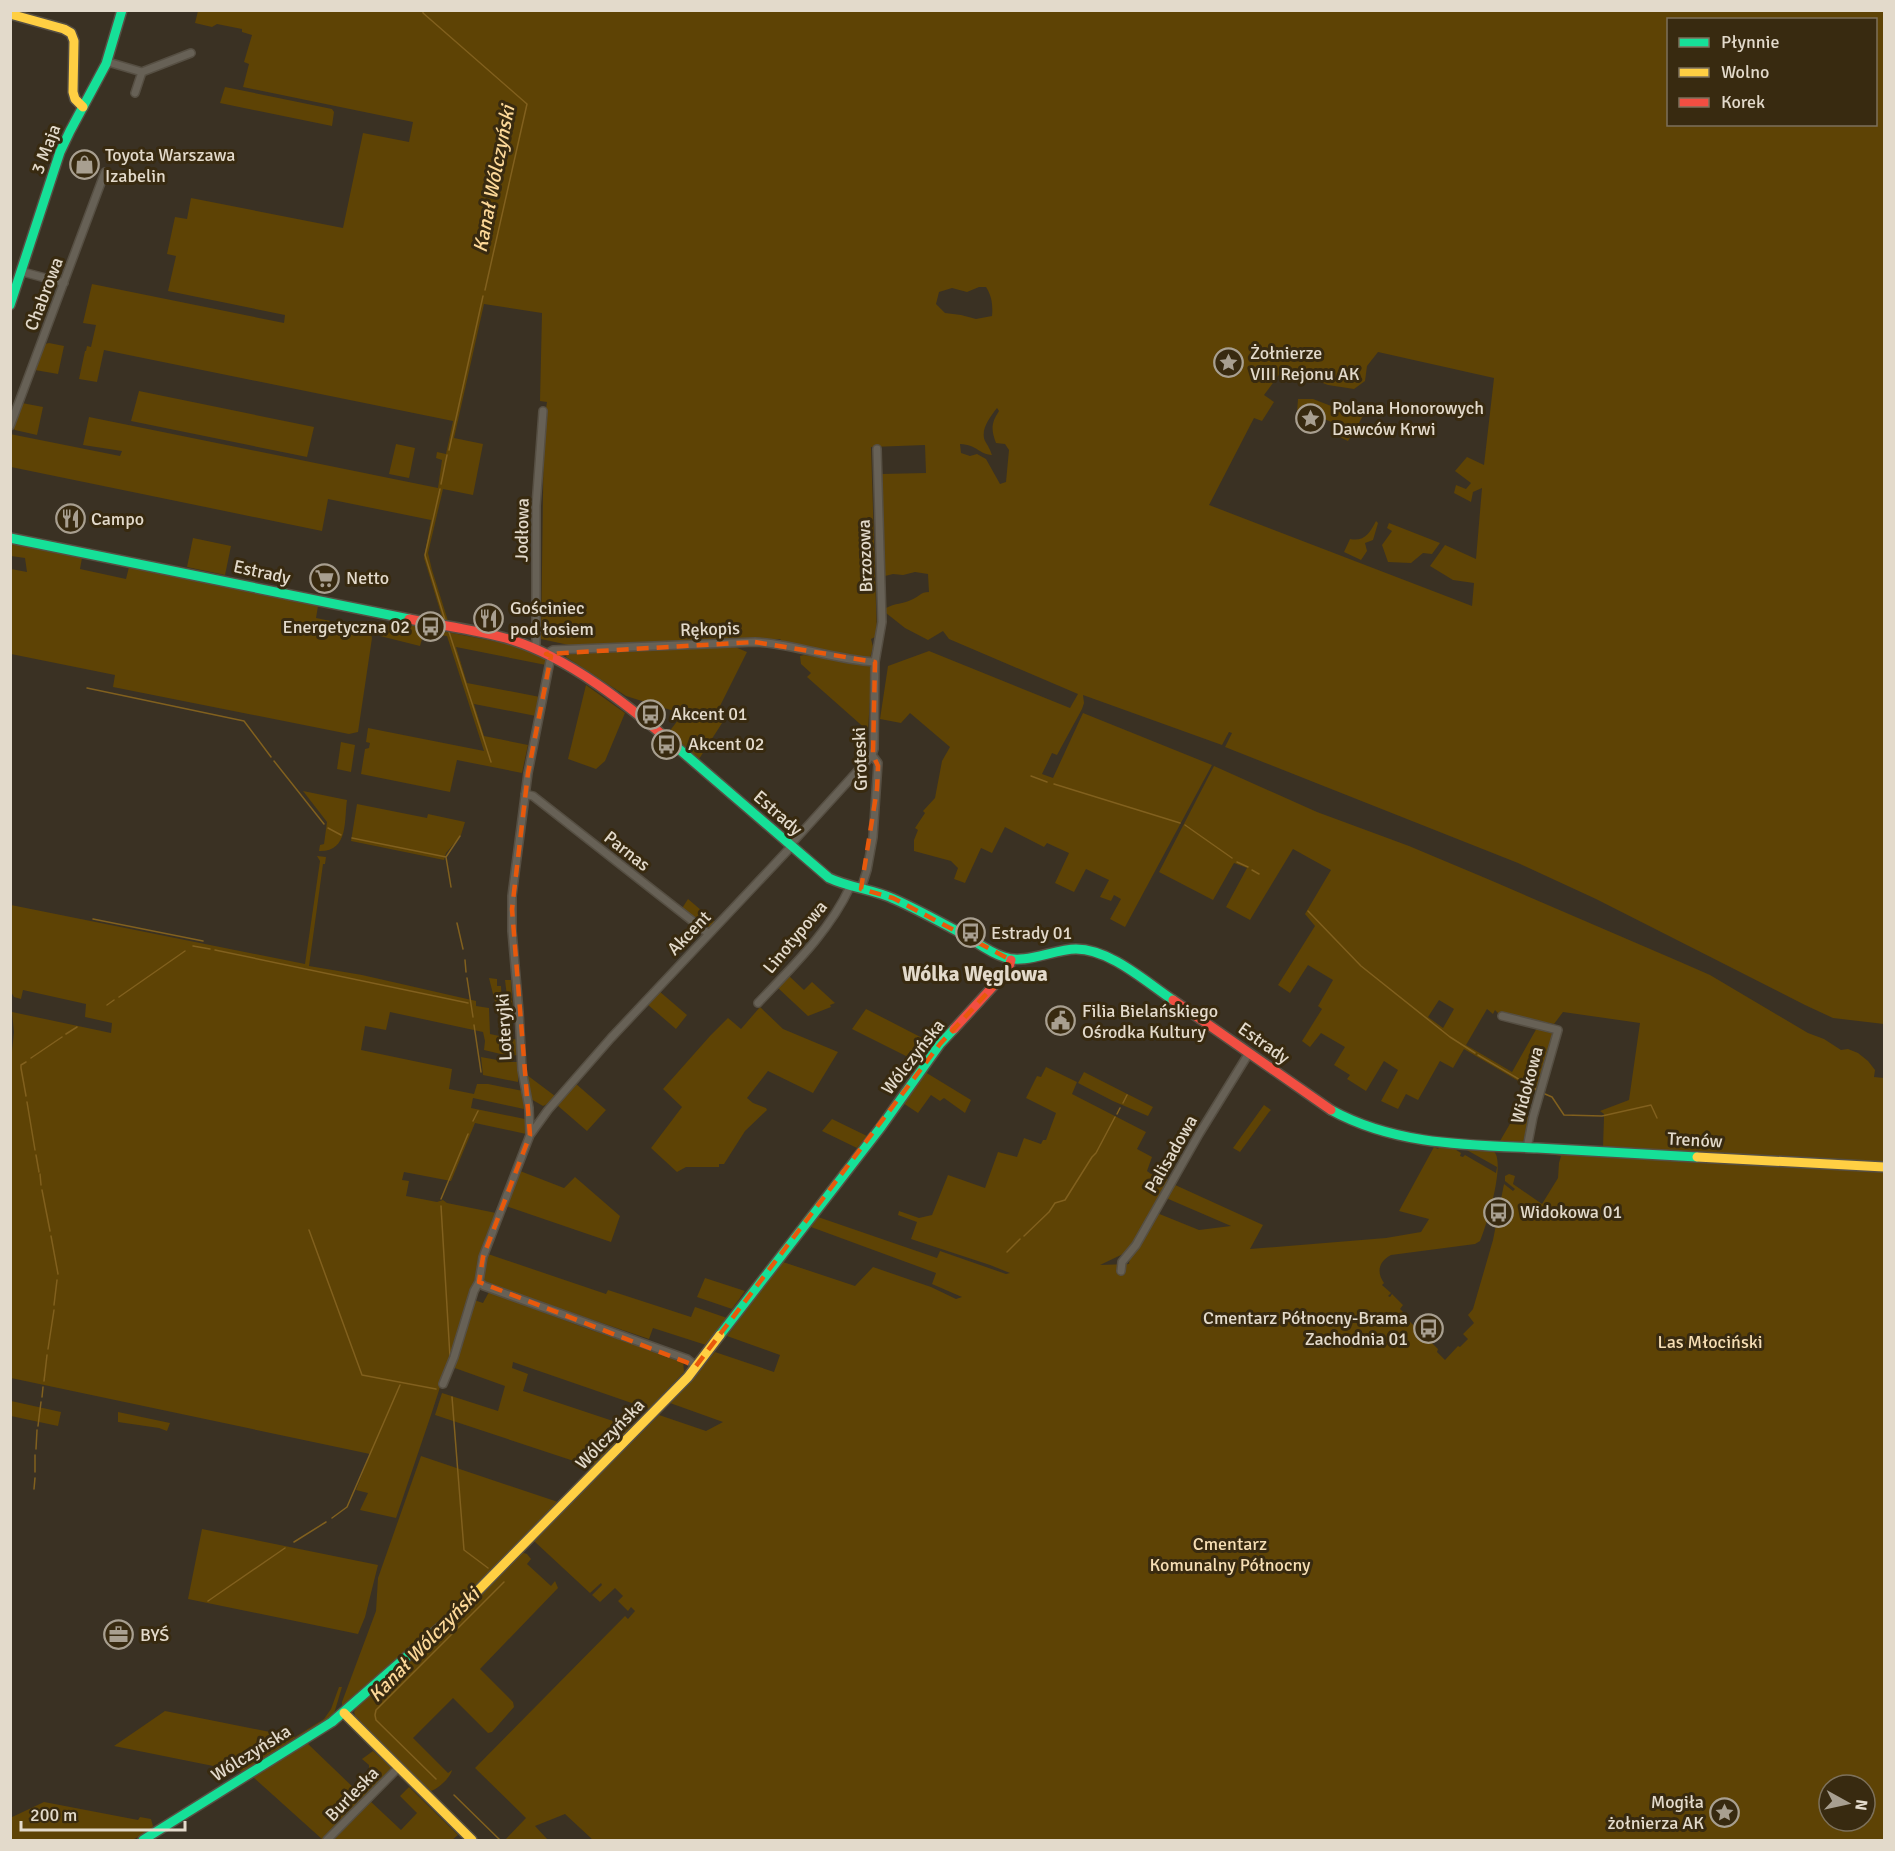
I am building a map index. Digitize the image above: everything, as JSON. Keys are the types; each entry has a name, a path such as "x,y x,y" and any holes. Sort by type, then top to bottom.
{"main road":[{"name":"3 Maja","path":"10,305 23,272 60,152 108,62 122,10"},
{"path":"10,14 71,33 74,41 72,92 83,107"},
{"name":"Estrady","path":"10,538 465,630 517,642 536,649 630,707 829,879 893,898 1011,960 1068,950 1085,950 1118,964 1324,1106 1345,1118 1419,1140 1503,1146"},
{"name":"Wólczyńska","path":"143,1840 344,1713 462,1609 688,1377 874,1136 940,1044 1004,976 1011,960"},
{"name":"Trenów","path":"1503,1146 1884,1167"},
{"path":"344,1713 472,1840"}],"street":[{"path":"108,62 142,72 191,53"},
{"path":"135,93 142,72"},
{"name":"Chabrowa","path":"10,426 105,172"},
{"path":"23,272 64,283"},
{"name":"Jodłowa","path":"536,649 536,506 543,411"},
{"name":"Brzozowa","path":"875,662 882,622 877,449"},
{"name":"Rękopis","path":"548,655 553,650 755,642 875,662"},
{"name":"Loteryjki","path":"443,1384 479,1282 483,1257 530,1135 529,1108 522,1070 512,931 513,888 525,794 548,655"},
{"name":"Groteski","path":"861,889 870,856 878,789 878,763 872,755 874,750 875,662"},
{"name":"Akcent","path":"530,1135 548,1110 611,1038 872,755"},
{"name":"Parnas","path":"525,794 533,796 709,934"},
{"name":"Linotypowa","path":"758,1003 834,917 850,886"},
{"name":"Widokowa","path":"1502,1016 1558,1030 1533,1117 1527,1148"},
{"name":"Palisadowa","path":"1121,1271 1122,1262 1136,1245 1199,1134 1250,1053"},
{"path":"479,1282 484,1286 687,1359 696,1366"},
{"name":"Burleska","path":"327,1840 398,1768"}],"highlighted area":[{"path":"755,642 875,662 873,755 878,766 877,789 861,889 893,898 1011,960 1003,976 940,1044 696,1366 479,1282 483,1257 530,1135 512,909 528,773 551,656 546,654"}],"green space":[{"path":"198,11 1884,11 1884,1024 1833,1018 1596,899 1518,863 1225,747 1232,733 1229,732 1222,745 1083,695 1082,709 1057,755 1052,753 1042,774 1053,778 1083,713 1212,765 1125,927 1110,919 1121,899 1114,895 1111,901 1100,897 1109,880 1086,869 1074,892 1055,883 1069,853 1047,843 1044,847 1005,827 992,853 981,848 965,883 954,879 958,868 951,861 914,851 914,840 918,830 915,828 925,813 923,811 935,798 942,761 950,747 910,713 901,723 880,719 888,666 929,651 1070,708 1078,694 949,639 943,631 928,640 905,628 886,613 886,608 929,592 928,574 915,572 885,576 882,474 926,473 925,445 871,447 877,636 871,639 873,647 870,658 785,644 780,639 578,647 541,639 544,422 547,402 540,401 542,313 484,304 454,438 483,444 473,495 443,489 428,553 448,621 443,620 424,558 431,520 328,499 322,531 11,467 10,434 120,456 122,451 83,445 89,417 438,488 442,460 436,458 437,452 446,454 453,421 104,350 97,382 79,379 85,351 87,346 91,347 96,325 83,323 92,284 284,323 285,315 168,291 176,256 167,254 175,217 187,219 191,198 343,228 363,133 409,142 413,122 243,87 249,64 244,62 252,35 242,32 242,29 217,24 212,27 195,23","holes":["986,287 990,294 992,316 976,319 945,313 936,304 939,292 952,288 967,292","1378,352 1494,378 1484,465 1467,457 1455,471 1471,483 1466,489 1456,485 1454,493 1471,502 1473,492 1482,488 1476,559 1445,545 1430,566 1453,580 1474,583 1472,606 1209,505 1254,418 1262,421 1274,402 1264,395 1284,368 1328,385 1354,389 1365,381 1367,366","997,408 999,411 994,419 993,434 996,443 1005,444 1009,450 1006,482 1000,484 986,459 977,454 970,456 961,453 960,444 992,455 985,441 984,432 986,424"]},
{"path":"225,87 332,109 334,112 332,126 220,103"},
{"path":"45,344 64,346 58,374 35,370"},
{"path":"139,391 314,427 307,457 131,421"},
{"path":"1298,399 1313,399 1363,416 1348,441 1331,433 1334,423 1319,417 1297,413"},
{"path":"22,403 43,407 37,435 13,428"},
{"path":"396,444 415,448 409,478 389,474"},
{"path":"1376,521 1378,523 1373,540 1365,543 1367,551 1361,560 1344,552 1350,539 1355,540 1366,536"},
{"path":"1389,523 1440,543 1432,554 1423,553 1411,563 1388,562 1382,545 1392,531 1387,528"},
{"path":"193,538 231,546 225,575 187,567"},
{"path":"11,543 82,558 80,569 126,579 129,567 318,606 316,618 370,629 372,638 358,732 349,734 113,687 115,675 11,654 11,569 27,572 25,558 11,556"},
{"path":"395,622 514,645 546,659 546,665 456,647 467,683 540,697 536,716 474,704 484,736 528,745 522,773 457,760 450,792 361,774 365,749 369,748 370,743 366,742 368,728 484,751 447,636 433,634 422,639 420,646 380,636 382,629"},
{"path":"735,647 747,652 718,710 724,720 699,759 669,732 687,708 683,705 677,712 626,696 566,657 567,654"},
{"path":"800,656 872,666 868,731 807,677 811,673 801,664"},
{"path":"586,685 625,713 605,761 596,769 568,759"},
{"path":"341,742 355,745 351,772 337,769"},
{"path":"1214,766 1317,812 1409,846 1710,975 1808,1033 1824,1039 1841,1050 1848,1049 1858,1053 1875,1070 1874,1077 1884,1078 1884,1165 1601,1149 1603,1147 1604,1114 1600,1111 1629,1100 1640,1023 1563,1012 1554,1024 1498,1013 1495,1010 1493,1014 1487,1009 1466,1045 1512,1072 1538,1026 1553,1032 1537,1092 1464,1049 1453,1068 1440,1061 1418,1100 1406,1094 1398,1109 1381,1101 1398,1070 1384,1061 1366,1091 1347,1079 1350,1075 1334,1065 1345,1047 1321,1033 1310,1047 1302,1041 1322,1009 1318,1006 1333,980 1308,965 1290,993 1278,985 1315,926 1305,914 1331,870 1293,849 1250,920 1226,907 1247,868 1234,863 1213,900 1159,872","holes":["1439,1000 1454,1009 1443,1028 1428,1017"]},
{"path":"303,791 347,800 343,833 336,846 329,850 319,851 320,845 324,844 327,822"},
{"path":"357,804 427,818 428,814 465,822 461,835 446,853 444,860 351,841"},
{"path":"317,856 326,857 325,864 323,864 309,966 362,975 476,1001 476,1006 489,1008 490,1034 518,1040 518,1055 509,1056 484,1050 483,1032 390,1012 386,1030 365,1026 361,1050 452,1069 449,1089 474,1094 477,1084 488,1084 523,1091 524,1109 473,1098 471,1108 526,1121 526,1134 475,1123 451,1181 404,1172 402,1180 409,1181 406,1196 437,1202 443,1200 447,1203 496,1213 396,1518 360,1510 368,1493 356,1490 370,1454 11,1378 10,1071 14,1032 12,1012 111,1033 112,1023 85,1017 86,1004 23,990 21,999 14,997 10,990 11,905 305,964 320,861"},
{"path":"688,899 715,922 708,929 681,910"},
{"path":"789,976 804,990 812,982 835,1003 830,1005 831,1007 808,1016 778,988"},
{"path":"489,978 497,979 497,986 501,986 502,1006 508,1005 505,980 511,980 513,1014 497,1010"},
{"path":"659,991 687,1015 676,1029 647,1004"},
{"path":"760,1007 783,1029 838,1052 813,1093 768,1071 747,1098 767,1110 745,1131 724,1164 719,1164 719,1167 686,1167 677,1172 651,1148 682,1107 663,1089 728,1018 741,1029"},
{"path":"866,1009 934,1044 920,1063 852,1029"},
{"path":"481,1057 518,1062 518,1082 483,1075"},
{"name":"Cmentarz Komunalny Północny","path":"1046,1067 1077,1082 1072,1094 1146,1132 1137,1149 1152,1157 1147,1171 1170,1180 1132,1247 1100,1265 1129,1264 1130,1254 1157,1213 1199,1230 1231,1226 1166,1198 1173,1184 1263,1225 1250,1249 1386,1238 1421,1232 1429,1219 1399,1211 1434,1147 1453,1148 1461,1153 1460,1156 1465,1155 1496,1173 1497,1167 1465,1149 1493,1151 1497,1157 1498,1167 1497,1180 1487,1223 1480,1241 1475,1244 1391,1255 1380,1267 1380,1275 1384,1283 1382,1285 1391,1293 1388,1296 1392,1294 1403,1305 1400,1309 1403,1315 1438,1349 1437,1352 1445,1360 1468,1339 1463,1334 1474,1323 1468,1315 1473,1309 1493,1240 1504,1184 1513,1191 1515,1189 1505,1181 1505,1176 1509,1174 1515,1176 1513,1184 1542,1204 1558,1178 1561,1156 1550,1154 1551,1152 1884,1170 1884,1840 593,1840 565,1814 535,1826 548,1840 505,1840 526,1818 475,1768 625,1616 628,1619 635,1611 631,1607 628,1611 618,1601 623,1596 615,1588 600,1602 592,1595 602,1585 601,1583 590,1593 534,1541 659,1415 706,1431 723,1422 670,1403 715,1352 774,1372 780,1355 727,1336 783,1262 855,1286 873,1267 931,1287 956,1299 962,1297 932,1284 936,1273 811,1227 818,1217 937,1258 940,1251 1006,1274 1010,1273 911,1239 917,1222 898,1215 899,1211 919,1218 932,1215 948,1175 985,1188 998,1152 1017,1157 1024,1138 1041,1144 1043,1140 1046,1140 1056,1113 1026,1098 1037,1076 1041,1077"},
{"path":"925,1072 971,1100 965,1113 944,1098 940,1101 931,1095 918,1113 903,1103"},
{"path":"1084,1072 1153,1107 1148,1116 1078,1083"},
{"path":"527,1075 555,1096 548,1104 543,1106 531,1099"},
{"path":"575,1083 606,1110 587,1131 557,1105"},
{"path":"1264,1105 1271,1110 1240,1152 1233,1148"},
{"path":"1518,1110 1530,1117 1523,1142 1500,1141"},
{"path":"832,1119 867,1136 857,1148 822,1131"},
{"path":"520,1171 564,1188 575,1177 620,1216 611,1242 506,1206"},
{"path":"488,1254 606,1294 608,1290 691,1317 695,1307 727,1318 706,1345 653,1328 649,1339 487,1284 483,1273"},
{"path":"705,1278 745,1291 732,1309 697,1297"},
{"path":"489,1292 588,1329 683,1360 684,1372 649,1409 513,1362 512,1368 528,1374 523,1391 631,1427 592,1467 435,1415 442,1393 498,1411 505,1386 452,1367 474,1300 483,1303"},
{"path":"11,1401 61,1412 58,1426 11,1416"},
{"path":"118,1412 170,1423 167,1431 118,1422"},
{"path":"421,1456 558,1502 456,1608 346,1705 342,1706 376,1611 378,1578"},
{"path":"202,1529 378,1565 365,1617 358,1634 188,1599"},
{"path":"524,1553 531,1559 527,1564 551,1586 555,1581 558,1588 480,1669 513,1702 514,1707 492,1732 488,1733 453,1698 413,1738 448,1773 452,1770 447,1779 437,1788 431,1791 426,1789 356,1719 354,1712 365,1698 390,1682 391,1675 520,1554"},
{"path":"339,1687 342,1687 333,1717 295,1738 243,1772 114,1746 165,1711 295,1737 324,1719 331,1709"},
{"path":"307,1743 357,1791 369,1778 369,1765 362,1759 373,1751 392,1768 323,1840 253,1777"},
{"path":"409,1787 458,1835 452,1840 330,1840 369,1800 401,1830 417,1813 400,1796"},
{"path":"44,1802 138,1820 140,1817 151,1819 153,1826 151,1831 132,1840 11,1840 10,1818"}],"waterway":[{"name":"Kanał Wólczyński","path":"423,10 423,13 527,104 485,290"},
{"name":"Kanał Wólczyński","path":"449,450 483,296"},
{"name":"Kanał Wólczyński","path":"441,484 447,455"},
{"name":"Kanał Wólczyński","path":"440,489 425,555 445,620"},
{"name":"Kanał Wólczyński","path":"449,632 491,762"},
{"path":"87,688 244,721 271,757"},
{"path":"274,761 324,824"},
{"path":"1031,776 1047,782"},
{"path":"1054,784 1180,823"},
{"path":"1185,825 1232,858"},
{"path":"328,828 341,835"},
{"name":"Kanał Wólczyński","path":"451,887 446,857 460,836"},
{"path":"352,838 446,857"},
{"path":"1237,862 1248,867"},
{"path":"1252,870 1259,874"},
{"path":"1308,911 1361,966 1450,1037 1475,1053"},
{"path":"93,919 203,941"},
{"name":"Kanał Wólczyński","path":"457,923 463,949"},
{"path":"193,946 210,949"},
{"path":"215,950 468,1003"},
{"path":"119,997 185,951"},
{"name":"Kanał Wólczyński","path":"465,960 466,972"},
{"name":"Kanał Wólczyński","path":"467,978 473,1017"},
{"path":"107,1005 114,1000"},
{"name":"Kanał Wólczyński","path":"474,1025 481,1072"},
{"path":"66,1034 77,1027"},
{"path":"31,1058 62,1037"},
{"path":"1478,1055 1537,1090"},
{"path":"26,1062 21,1065 26,1096"},
{"path":"1545,1094 1552,1097 1564,1115 1602,1116 1651,1105 1657,1118"},
{"path":"1123,1103 1127,1095"},
{"path":"27,1102 35,1150"},
{"path":"1117,1114 1120,1108"},
{"name":"Kanał Wólczyński","path":"473,1121 478,1111"},
{"path":"1024,1236 1055,1203 1065,1200 1096,1153 1115,1117"},
{"name":"Kanał Wólczyński","path":"441,1199 468,1134"},
{"path":"36,1155 39,1172"},
{"path":"40,1174 41,1185"},
{"path":"42,1190 50,1231"},
{"name":"Kanał Wólczyński","path":"441,1206 450,1357"},
{"path":"309,1230 362,1375 436,1389"},
{"path":"51,1236 58,1274"},
{"path":"1007,1252 1020,1239"},
{"path":"54,1305 57,1280"},
{"path":"48,1349 54,1310"},
{"path":"44,1381 47,1355"},
{"path":"332,1518 347,1507 400,1385"},
{"path":"42,1397 43,1387"},
{"name":"Kanał Wólczyński","path":"452,1397 464,1550 488,1568"},
{"path":"38,1426 41,1402"},
{"path":"36,1449 37,1430"},
{"path":"35,1455 35,1472"},
{"path":"34,1489 35,1478"},
{"path":"294,1542 326,1522"},
{"path":"208,1601 285,1548"},
{"name":"Kanał Wólczyński","path":"436,1779 376,1720 376,1710 504,1582"},
{"name":"Kanał Wólczyński","path":"454,1795 500,1840"}],"traffic: fast":[{"path":"10,305 60,152 106,64 122,10"},
{"path":"10,538 409,619"},
{"path":"672,743 829,878 894,899 1004,957 1021,959 1076,949 1102,954 1115,960 1173,1000"},
{"path":"720,1335 881,1127 940,1044 954,1029"},
{"path":"1331,1110 1355,1122 1380,1130 1431,1141 1484,1146 1697,1157"},
{"path":"143,1840 332,1722 451,1618"}],"traffic: slow":[{"path":"10,14 71,33 74,41 73,92 75,99 83,107"},
{"path":"1697,1157 1884,1167"},
{"path":"451,1618 688,1377 720,1335"},
{"path":"344,1713 472,1840"}],"traffic: jam":[{"path":"409,619 487,633 512,640 555,658 597,684 672,743"},
{"path":"954,1029 1008,970 1011,960"},
{"path":"1173,1000 1331,1110"}],"place":[{"name":"Toyota Warszawa Izabelin","path":"84,165"},
{"name":"Żołnierze VIII Rejonu AK","path":"1229,363"},
{"name":"Polana Honorowych Dawców Krwi","path":"1311,418"},
{"name":"Campo","path":"70,519"},
{"name":"Netto","path":"325,578"},
{"name":"Gościniec pod łosiem","path":"489,618"},
{"name":"Energetyczna 02","path":"431,627"},
{"name":"Akcent 01","path":"650,714"},
{"name":"Akcent 02","path":"667,744"},
{"name":"Estrady 01","path":"970,933"},
{"name":"Filia Bielańskiego Ośrodka Kultury","path":"1061,1021"},
{"name":"Widokowa 01","path":"1499,1212"},
{"name":"Cmentarz Północny-Brama Zachodnia 01","path":"1429,1328"},
{"name":"BYŚ","path":"119,1635"},
{"name":"Mogiła żołnierza AK","path":"1725,1812"}],"district":[{"name":"Wólka Węglowa","path":"975,974"}],"park label":[{"name":"Las Młociński","path":"1710,1342"}]}
